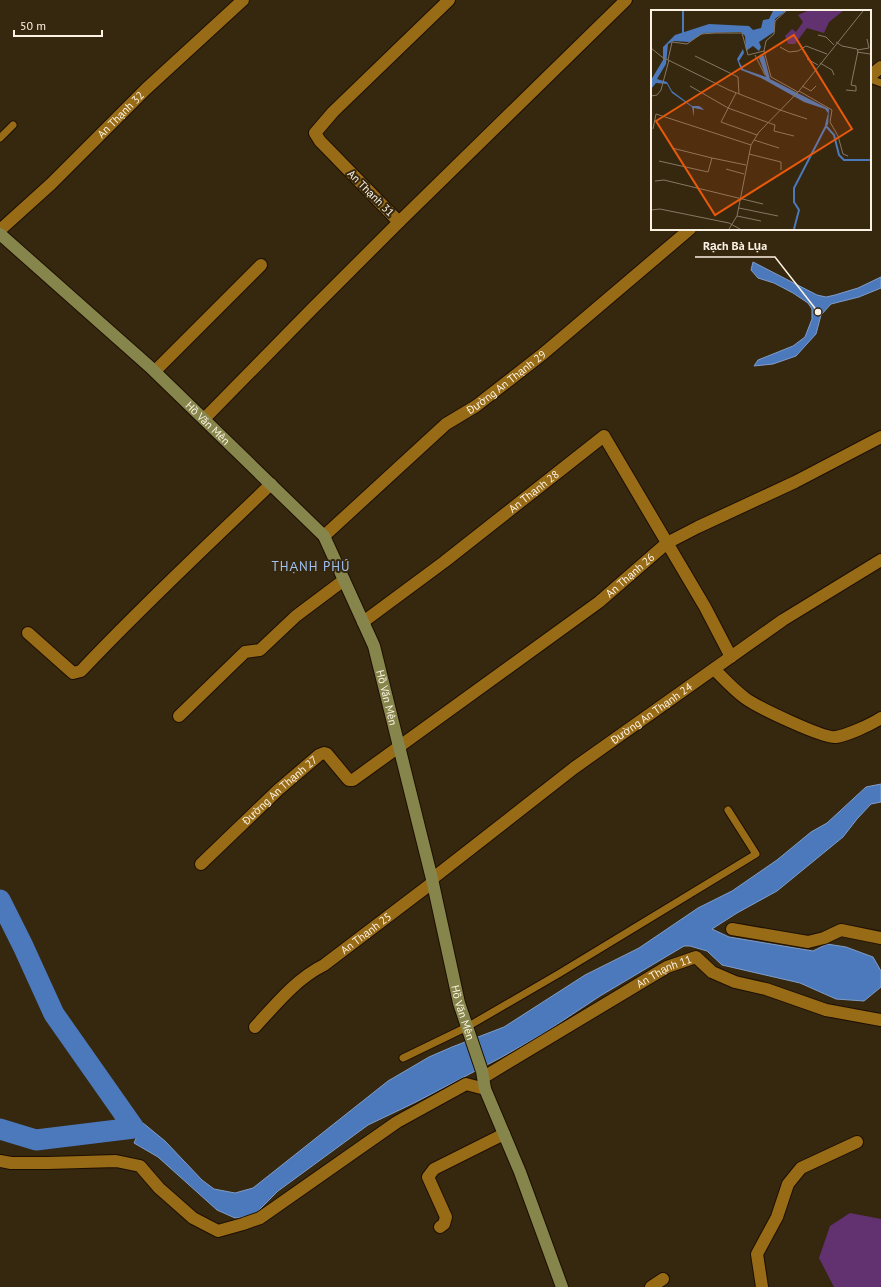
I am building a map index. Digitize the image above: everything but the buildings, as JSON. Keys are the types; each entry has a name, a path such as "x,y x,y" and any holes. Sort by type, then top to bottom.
{"street":[{"name":"An Thạnh 32","path":"0,230 51,184 146,89 243,0"},
{"name":"An Thạnh 31","path":"204,419 399,222 320,142 315,133 333,112 449,0"},
{"path":"399,222 626,0"},
{"path":"871,75 881,67"},
{"name":"Đường An Thạnh 29","path":"324,536 446,424 476,406 544,353 689,230"},
{"name":"Hồ Văn Mên","path":"0,234 155,371 324,536 374,646 432,881 458,1003 483,1074 485,1089 520,1172 562,1287"},
{"path":"155,371 261,265"},
{"name":"An Thạnh 28","path":"363,622 444,562 604,436 667,543"},
{"name":"An Thạnh 26","path":"399,748 599,602 667,543 795,482 881,437"},
{"path":"28,633 73,673 81,671 159,591 271,484"},
{"path":"667,543 705,607 731,657"},
{"name":"Đường An Thạnh 24","path":"432,881 574,768 783,620 881,560"},
{"path":"179,716 245,652 260,650 296,616 344,580"},
{"path":"714,669 746,699 789,721 834,738 871,724 881,718"},
{"name":"Đường An Thạnh 27","path":"201,864 278,790 319,755 324,753 328,754 347,778 349,780 353,780 399,748"},
{"name":"An Thạnh 25","path":"255,1027 298,981 330,960 432,881"},
{"path":"732,929 808,942 824,938 841,930 881,938"},
{"name":"An Thạnh 11","path":"483,1074 667,967 696,957 712,972 735,982 766,989 826,1010 881,1020"},
{"path":"0,1161 11,1163 48,1163 116,1161 140,1166 159,1188 193,1218 218,1231 260,1218 397,1122 466,1084 485,1089"},
{"path":"440,1227 444,1224 446,1217 428,1177 431,1171 504,1134"},
{"path":"762,1287 757,1254 777,1217 788,1184 801,1168 857,1142"},
{"path":"651,1287 663,1278"}],"lane":[{"path":"871,80 881,83"},
{"path":"0,138 13,124"},
{"path":"403,1058 468,1031 560,972 756,854 728,810"}],"shaded area":[{"path":"850,1213 881,1219 881,1287 834,1287 819,1258 830,1226"}],"water":[{"path":"753,262 817,295 826,297 858,288 881,277 881,288 859,297 831,304 821,315 816,334 796,356 773,364 754,366 758,360 793,346 805,337 812,319 812,309 808,303 793,293 774,283 758,278 751,270"},
{"path":"881,784 881,802 871,804 843,837 777,891 712,929 729,937 813,951 827,944 846,947 873,957 881,971 881,987 864,1001 836,999 800,983 722,965 707,951 690,946 684,946 600,996 544,1033 502,1057 416,1102 368,1125 278,1191 253,1216 235,1218 217,1210 158,1157 134,1143 143,1123 165,1141 202,1180 214,1189 235,1193 253,1188 388,1081 429,1057 504,1027 585,975 639,948 698,908 732,891 777,860 811,832 827,823 866,787"}],"waterway":[{"path":"0,900 54,1014 134,1128 36,1140 0,1129"}],"place":[{"name":"Rạch Bà Lụa","path":"818,312"}],"district":[{"name":"THẠNH PHÚ","path":"311,566"}]}
